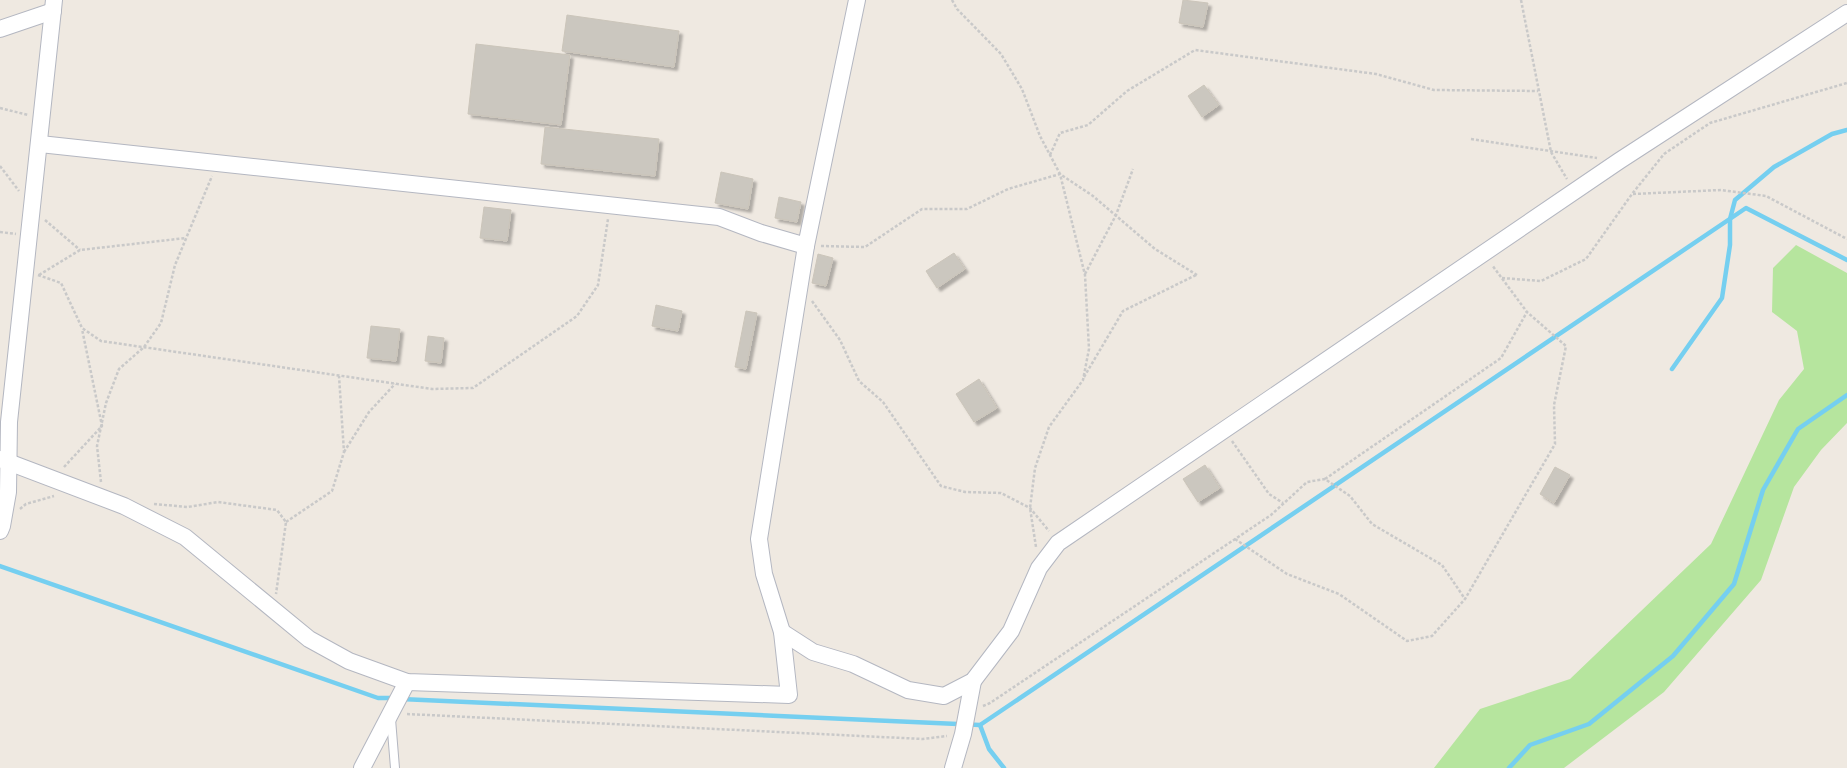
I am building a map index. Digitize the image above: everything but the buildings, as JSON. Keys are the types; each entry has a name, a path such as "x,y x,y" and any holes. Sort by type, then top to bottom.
{"street":[{"path":"4,460 124,506 185,537 309,639 348,661 407,682 789,695 782,632 764,574 759,539 806,246 853,1"},
{"path":"0,29 53,5 40,144 33,273 4,460 8,492 1,528"},
{"path":"782,632 813,652 853,664 908,690 944,696 973,681 1010,631 1039,568 1058,543 1619,161 1847,13"},
{"path":"40,144 719,217 761,233 806,246"},
{"path":"953,768 963,734 973,681"},
{"path":"362,768 407,682"}],"lane":[{"path":"390,714 396,768"}],"path":[{"path":"952,0 956,9 1001,54 1022,89 1040,136 1060,174 1085,275 1089,349 1083,380"},
{"path":"1521,0 1551,152 1575,191"},
{"path":"1050,156 1060,133 1088,126 1127,91 1195,50 1376,74 1434,90 1538,91"},
{"path":"1501,278 1541,281 1586,259 1632,194 1664,154 1710,123 1847,83"},
{"path":"0,108 42,119"},
{"path":"1471,139 1619,161"},
{"path":"103,498 97,446 106,404 119,369 144,347 161,323 175,265 217,163"},
{"path":"1085,275 1116,215 1133,169"},
{"path":"806,246 865,246 922,210 967,209 1008,188 1060,174 1093,196 1155,249 1197,274 1123,311 1083,380 1049,427 1035,468 1030,508 1039,568"},
{"path":"1632,194 1721,190 1766,196 1847,239"},
{"path":"82,328 101,341 432,389 473,388 577,316 598,285 610,205"},
{"path":"33,273 80,250 186,238"},
{"path":"1235,539 1287,574 1339,594 1407,641 1432,636 1465,599 1555,444 1554,405 1566,346 1528,312 1483,253"},
{"path":"33,273 61,283 82,328 102,426"},
{"path":"800,284 840,340 859,381 883,402 941,486 966,492 1001,493 1030,508 1058,543"},
{"path":"968,711 990,704 1271,515 1307,482 1324,479 1501,358 1528,312"},
{"path":"339,376 344,452"},
{"path":"286,522 332,491 344,452 369,412 395,384"},
{"path":"53,479 102,426"},
{"path":"1224,430 1269,494 1283,503"},
{"path":"1324,479 1350,496 1372,524 1442,565 1465,599"},
{"path":"1,528 26,504 56,496"},
{"path":"149,503 188,507 218,502 277,510 286,522 274,610"},
{"path":"390,714 923,739 963,734"}],"green space":[{"path":"1796,245 1847,273 1847,423 1821,450 1794,487 1761,580 1664,692 1564,768 1434,768 1480,709 1570,679 1711,544 1779,400 1804,369 1797,331 1772,312 1773,268"}],"waterway":[{"path":"1672,369 1722,298 1730,245 1730,219 1735,200 1774,167 1832,134 1847,130"},
{"path":"401,699 980,725 1746,208 1847,260"},
{"path":"1509,768 1530,745 1589,724 1673,656 1734,584 1763,490 1798,429 1847,395"},
{"path":"0,566 378,698 394,698"},
{"path":"980,725 989,749 1004,768"}]}
